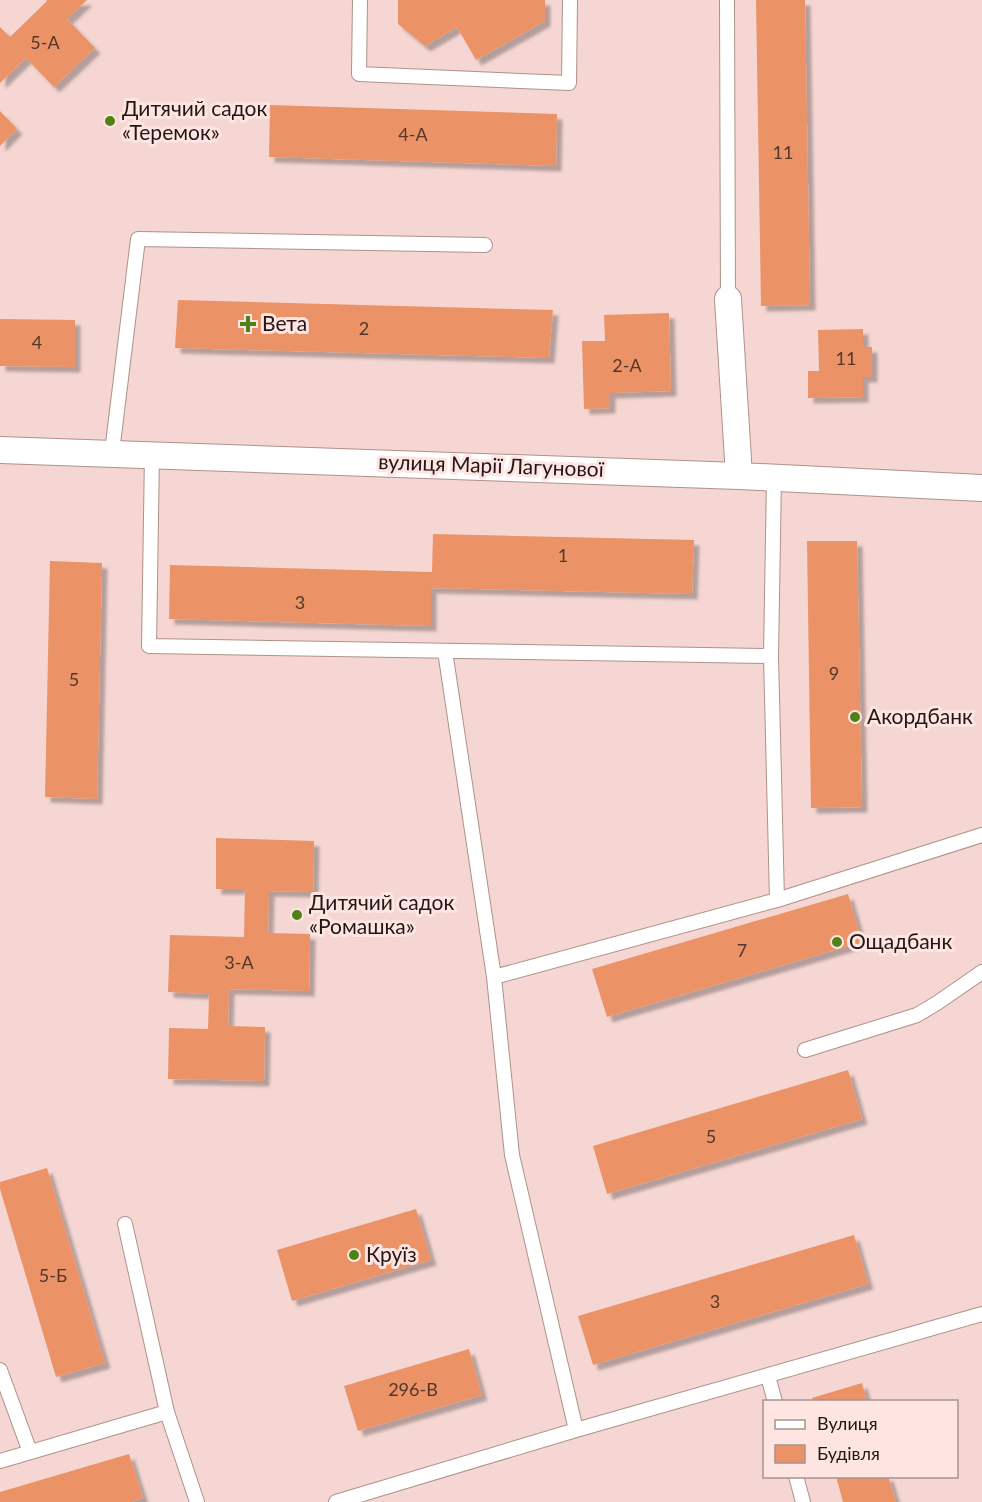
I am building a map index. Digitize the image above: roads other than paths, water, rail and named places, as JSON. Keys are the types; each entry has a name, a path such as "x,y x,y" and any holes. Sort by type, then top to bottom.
{"street":[{"path":"728,299 739,476"},
{"name":"вулиця Марії Лагунової","path":"0,450 152,453 774,477 982,488"}],"lane":[{"path":"360,0 359,74 569,83 570,0"},
{"path":"727,0 728,299"},
{"path":"112,452 138,239 485,245"},
{"path":"152,453 149,646 771,656"},
{"path":"774,477 771,656 777,900"},
{"path":"445,651 494,977 512,1155 576,1431"},
{"path":"494,977 777,900 982,835"},
{"path":"805,1050 917,1015 982,972"},
{"path":"125,1224 167,1412 196,1502"},
{"path":"336,1502 982,1314"},
{"path":"0,1370 30,1452"},
{"path":"768,1376 775,1400"},
{"path":"0,1461 167,1412"},
{"path":"797,1478 803,1502"}],"place":[{"name":"Дитячий садок «Теремок»","path":"110,121"},
{"name":"Вета","path":"248,324"},
{"name":"Акордбанк","path":"855,717"},
{"name":"Дитячий садок «Ромашка»","path":"297,915"},
{"name":"Ощадбанк","path":"837,942"},
{"name":"Круїз","path":"354,1255"}]}
